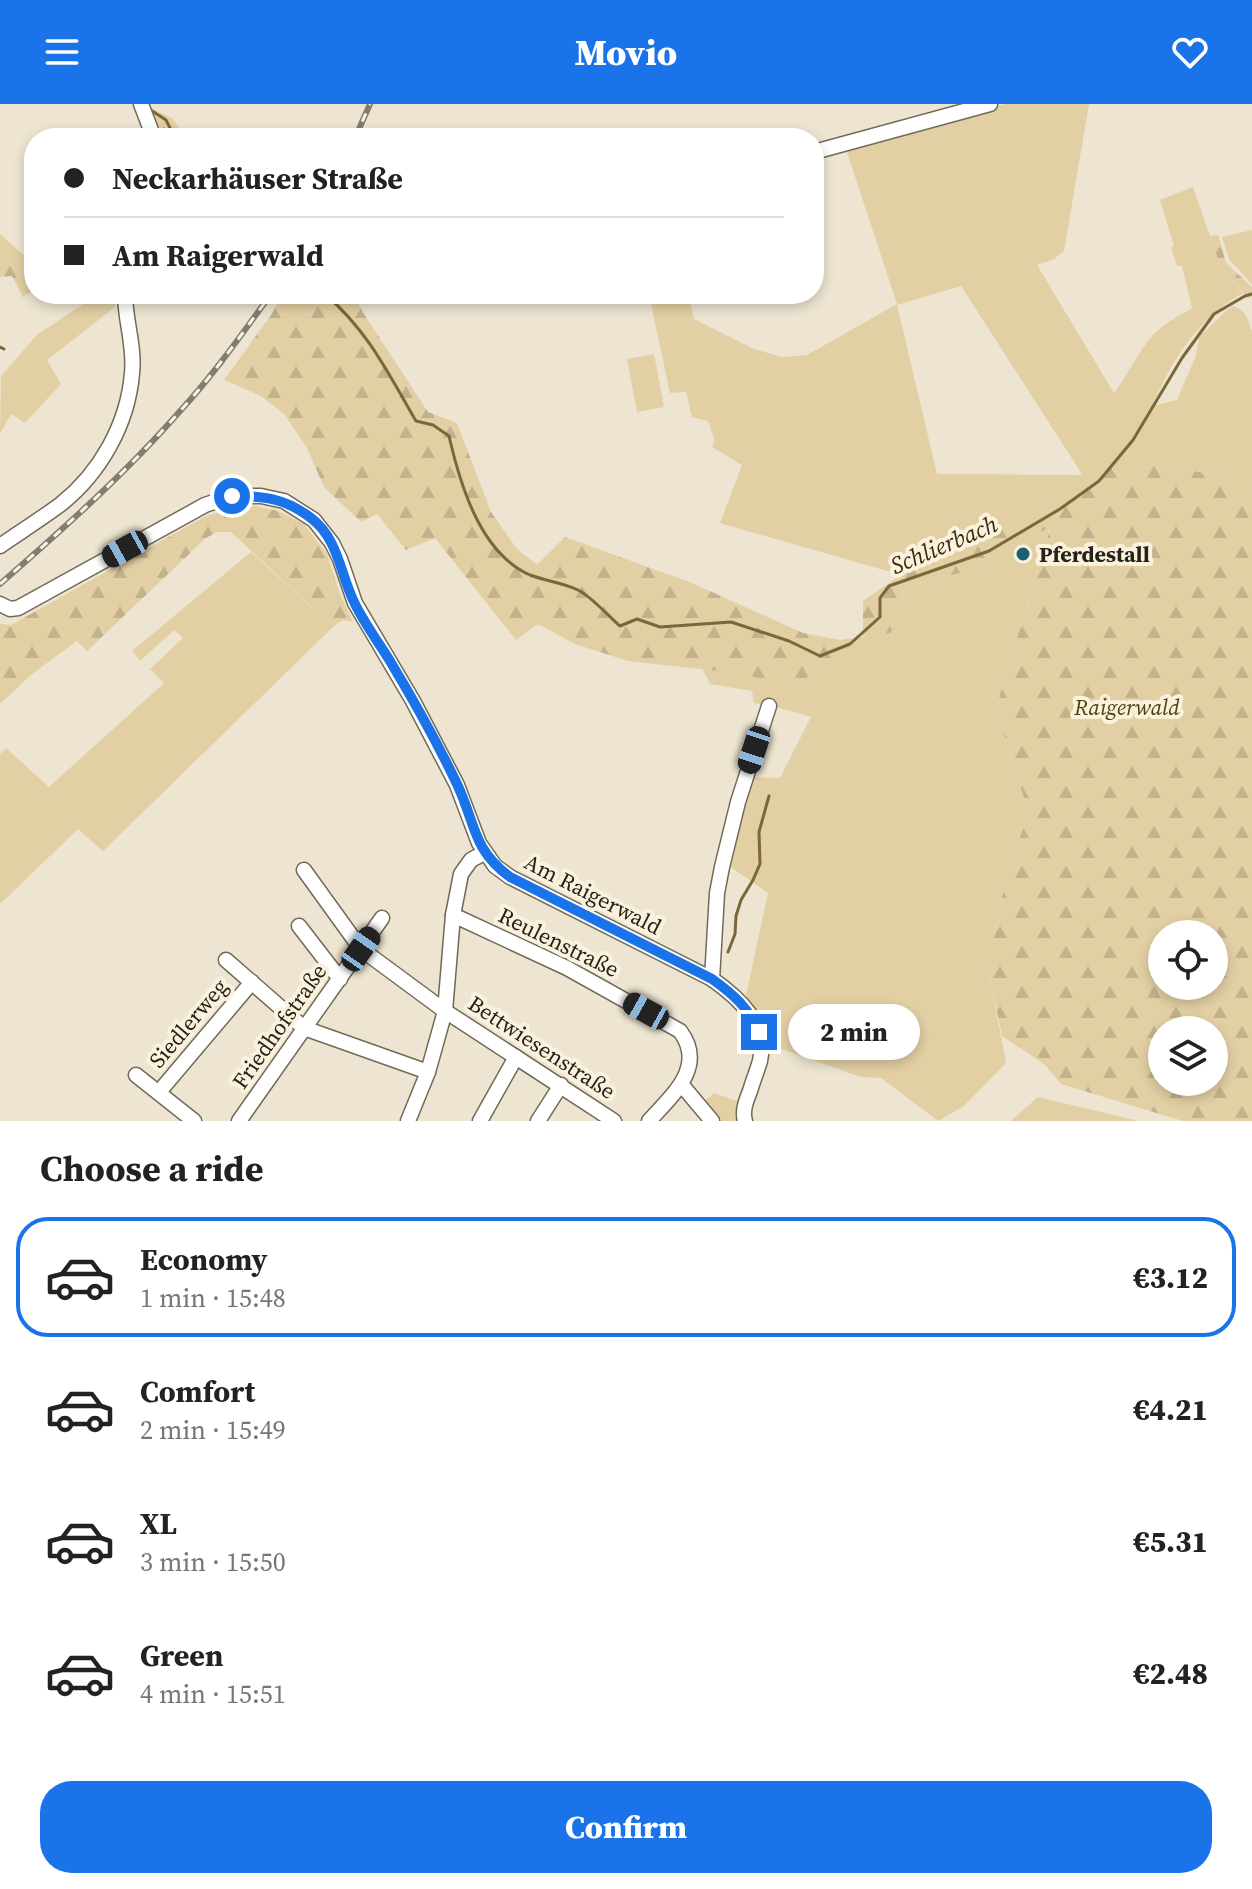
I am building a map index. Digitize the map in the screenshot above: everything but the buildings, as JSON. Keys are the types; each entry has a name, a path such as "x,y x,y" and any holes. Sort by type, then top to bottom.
{"street":[{"path":"141,104 150,128"},
{"path":"824,149 990,104"},
{"path":"0,546 62,503 88,478 108,451 122,420 133,371 125,304"},
{"path":"0,604 10,609 18,608 205,505 232,496 261,496 284,501 314,520 332,543 355,603 406,689 457,785 484,853 471,860 461,874 453,915 445,1011 428,1072 408,1121"},
{"path":"712,979 717,893 722,867 738,802 769,706"},
{"name":"Am Raigerwald","path":"484,853 510,877 712,979 741,1002 759,1032 762,1045 745,1107 745,1121"},
{"name":"Bettwiesenstraße","path":"304,870 361,949 445,1011 614,1121"},
{"name":"Reulenstraße","path":"453,915 567,968 672,1026 684,1037 690,1057 690,1066 681,1084"},
{"name":"Friedhofstraße","path":"239,1121 382,918"},
{"path":"299,926 340,979"},
{"path":"226,960 304,1028 428,1072"},
{"name":"Siedlerweg","path":"159,1092 252,982"},
{"path":"480,1121 516,1057"},
{"path":"136,1075 194,1121"},
{"path":"649,1121 681,1084 712,1121"},
{"path":"538,1121 561,1085"}],"green space":[{"path":"1006,104 1089,104 1064,251 1054,259 1037,265 1114,393 1154,334 1192,308 1182,266 1177,266 1171,248 1174,246 1160,200 1193,187 1220,265 1243,294 1217,311 1195,333 1172,366 1152,406 1177,400 1195,358 1200,336 1233,306 1241,310 1252,331 1252,483 1156,463 1130,474 1114,465 1056,507 954,547 901,575 720,523 742,465 712,447 715,441 708,421 692,417 686,392 670,393 651,304 690,304 694,319 754,349 782,357 807,355 897,304 845,146","holes":["961,286 1082,475 937,474 897,305"]},
{"path":"151,108 172,118 180,128 156,128"},
{"path":"1252,230 1252,284 1229,259 1222,237"},
{"path":"0,234 24,255 24,296 12,276 0,277"},
{"path":"1218,235 1226,263 1252,287 1252,297 1247,298 1220,265 1210,236"},
{"path":"83,304 115,304 47,360 61,384 25,423 11,414 0,434 1,376 37,335"},
{"path":"277,304 358,304 428,412 457,423 491,512 517,549 537,565 565,537 692,583 803,633 840,640 848,665 784,684 737,673 628,661 575,644 538,624 516,640 435,538 406,550 377,514 361,522 324,487 307,448 284,414 261,396 224,380"},
{"path":"654,354 664,407 637,412 627,359"},
{"name":"Raigerwald","path":"1156,463 1252,483 1252,1121 1183,1121 1061,1084 1044,1064 1002,1036 988,968 1008,867 1029,814 996,708 1051,526 979,568 908,586 898,603 891,633 863,637 863,601 912,567 1051,510 1115,465 1130,474"},
{"path":"255,506 278,511 304,524 327,554 353,622 343,620 333,627 231,532 217,532 206,538 87,651 77,641 32,674 0,704 0,624 11,625 206,516"},
{"path":"1051,525 996,708 1029,814 1008,867 988,968 1006,1063 964,1106 938,1121 881,1078 861,1077 767,1044 763,1023 746,995 768,893 728,865 750,777 780,778 811,717 754,703 752,691 710,684 702,668 737,673 847,665 840,640 890,633 898,603 908,586 979,568"},
{"path":"251,552 333,627 103,851 78,829 0,904 0,754 6,748 49,787 164,683 150,669 183,638 174,630 140,661 132,651"},
{"path":"714,1093 739,1102 735,1115 737,1121 717,1121 702,1103"},
{"path":"1038,1097 1139,1121 1011,1121"}],"waterway":[{"name":"Schlierbach","path":"149,109 166,120 170,128"},
{"name":"Schlierbach","path":"336,304 365,338 416,421 433,425 449,436 459,475 475,515 485,534 513,565 530,575 583,593 620,626 637,619 660,627 731,622 789,641 820,656 850,644 880,617 880,598 889,586 989,551 1060,509 1099,481 1133,440 1182,358 1214,314 1252,294"},
{"path":"0,347 4,349"},
{"path":"728,952 735,934 741,900 760,864 759,832 769,796"}],"railway":[{"path":"359,128 370,104"},
{"path":"0,584 94,500 160,433 216,368 264,304"}],"place":[{"name":"Pferdestall","path":"1023,554"}],"route":[{"path":"232,496 261,496 284,501 314,520 332,543 355,603 413,701 457,785 479,843 495,866 510,877 712,979 741,1002 759,1032"}]}
